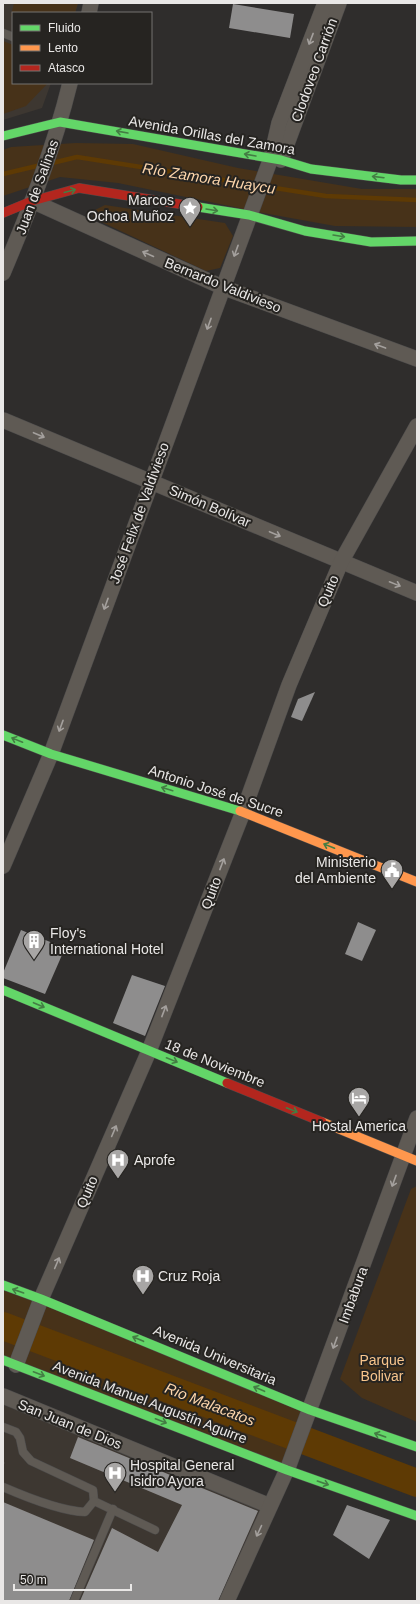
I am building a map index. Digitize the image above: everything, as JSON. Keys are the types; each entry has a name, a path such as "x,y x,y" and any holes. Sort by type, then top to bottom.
{"main road":[{"name":"Avenida Orillas del Zamora","path":"3,136 60,122 276,159 312,169 402,180 417,180"},
{"path":"3,213 32,201 79,188 249,215 305,231 364,240 417,241"},
{"name":"Antonio José de Sucre","path":"3,735 51,754 243,812 417,882"},
{"name":"18 de Noviembre","path":"3,990 410,1158"},
{"name":"Avenida Universitaria","path":"3,1285 40,1303 309,1412 417,1447"},
{"name":"Avenida Manuel Augustín Aguirre","path":"13,1361 288,1468 417,1516"}],"street":[{"name":"Clodoveo Carrión","path":"276,159 279,123 324,3"},
{"name":"Clodoveo Carrión","path":"276,159 339,3"},
{"name":"Juan de Salinas","path":"3,273 32,201 60,122 70,84"},
{"name":"José Felix de Valdivieso","path":"3,866 51,754 249,215 276,159"},
{"name":"Bernardo Valdivieso","path":"32,201 222,287 417,359"},
{"name":"Simón Bolívar","path":"3,420 417,593"},
{"name":"Quito","path":"13,1361 40,1303 149,1051 243,812 289,685 341,562 417,426"},
{"name":"Imbabura","path":"227,1601 288,1468 410,1158 417,1118"},
{"name":"San Juan de Dios","path":"3,1396 270,1506"}],"lane":[{"path":"3,32 12,36"},
{"path":"3,1427 16,1432 20,1438 22,1452 31,1461 93,1490 94,1501 85,1512 75,1512 22,1495 3,1487"},
{"path":"94,1501 155,1530"},
{"path":"74,1601 113,1510"}],"shaded area":[{"path":"3,3 78,3 75,12 12,12 12,84 51,84 42,108 3,120"},
{"name":"Hospital General Isidro Ayora","path":"3,1403 267,1509 225,1601 3,1601"}],"green space":[{"path":"14,3 78,3 75,12 12,12 11,16"},
{"path":"3,41 12,45 12,84 47,84 26,106 3,114"},
{"path":"76,143 133,144 238,168 362,189 417,189 417,227 335,226 263,213 118,183 60,177 3,196 3,150 11,147"},
{"path":"105,205 225,223 233,236 220,268 206,271 93,218 93,211"},
{"name":"Parque Bolivar","path":"417,1186 417,1422 362,1398 340,1379 411,1189"},
{"path":"3,1287 310,1410 287,1470 3,1360"}],"building":[{"path":"233,4 294,14 290,38 229,28"},
{"path":"315,692 302,721 291,717 298,699"},
{"path":"358,922 376,930 362,961 345,954"},
{"name":"Floy's International Hotel","path":"21,930 65,948 45,994 3,978 3,973"},
{"path":"132,975 165,986 145,1036 113,1023"},
{"path":"78,1437 258,1511 218,1601 80,1601 112,1528 158,1552 182,1505 70,1458"},
{"path":"3,1502 94,1540 69,1601 3,1601"},
{"path":"347,1505 390,1520 369,1559 333,1535"}],"waterway":[{"name":"Río Zamora Huaycu","path":"48,164 77,157 326,196 417,200"},
{"name":"Río Zamora Huaycu","path":"3,174 41,165"},
{"name":"Rio Malacatos","path":"3,1326 417,1483"}],"traffic: fast":[{"path":"3,136 60,122 281,160 311,169 401,180 417,180"},
{"path":"198,207 249,215 305,231 371,242 417,241"},
{"path":"3,735 51,754 240,811"},
{"path":"3,990 227,1083"},
{"path":"3,1285 41,1299 310,1410 417,1447"},
{"path":"3,1360 287,1470 417,1516"}],"traffic: slow":[{"path":"240,811 417,882"},
{"path":"322,1122 417,1161"}],"traffic: jam":[{"path":"3,213 32,201 79,188 198,207"},
{"path":"227,1083 322,1122"}],"place":[{"name":"Marcos Ochoa Muñoz","path":"190,228"},
{"name":"Ministerio del Ambiente","path":"392,890"},
{"name":"Floy's International Hotel","path":"34,960"},
{"name":"Hostal America","path":"359,1118"},
{"name":"Aprofe","path":"118,1180"},
{"name":"Cruz Roja","path":"143,1296"},
{"name":"Hospital General Isidro Ayora","path":"115,1492"}]}
